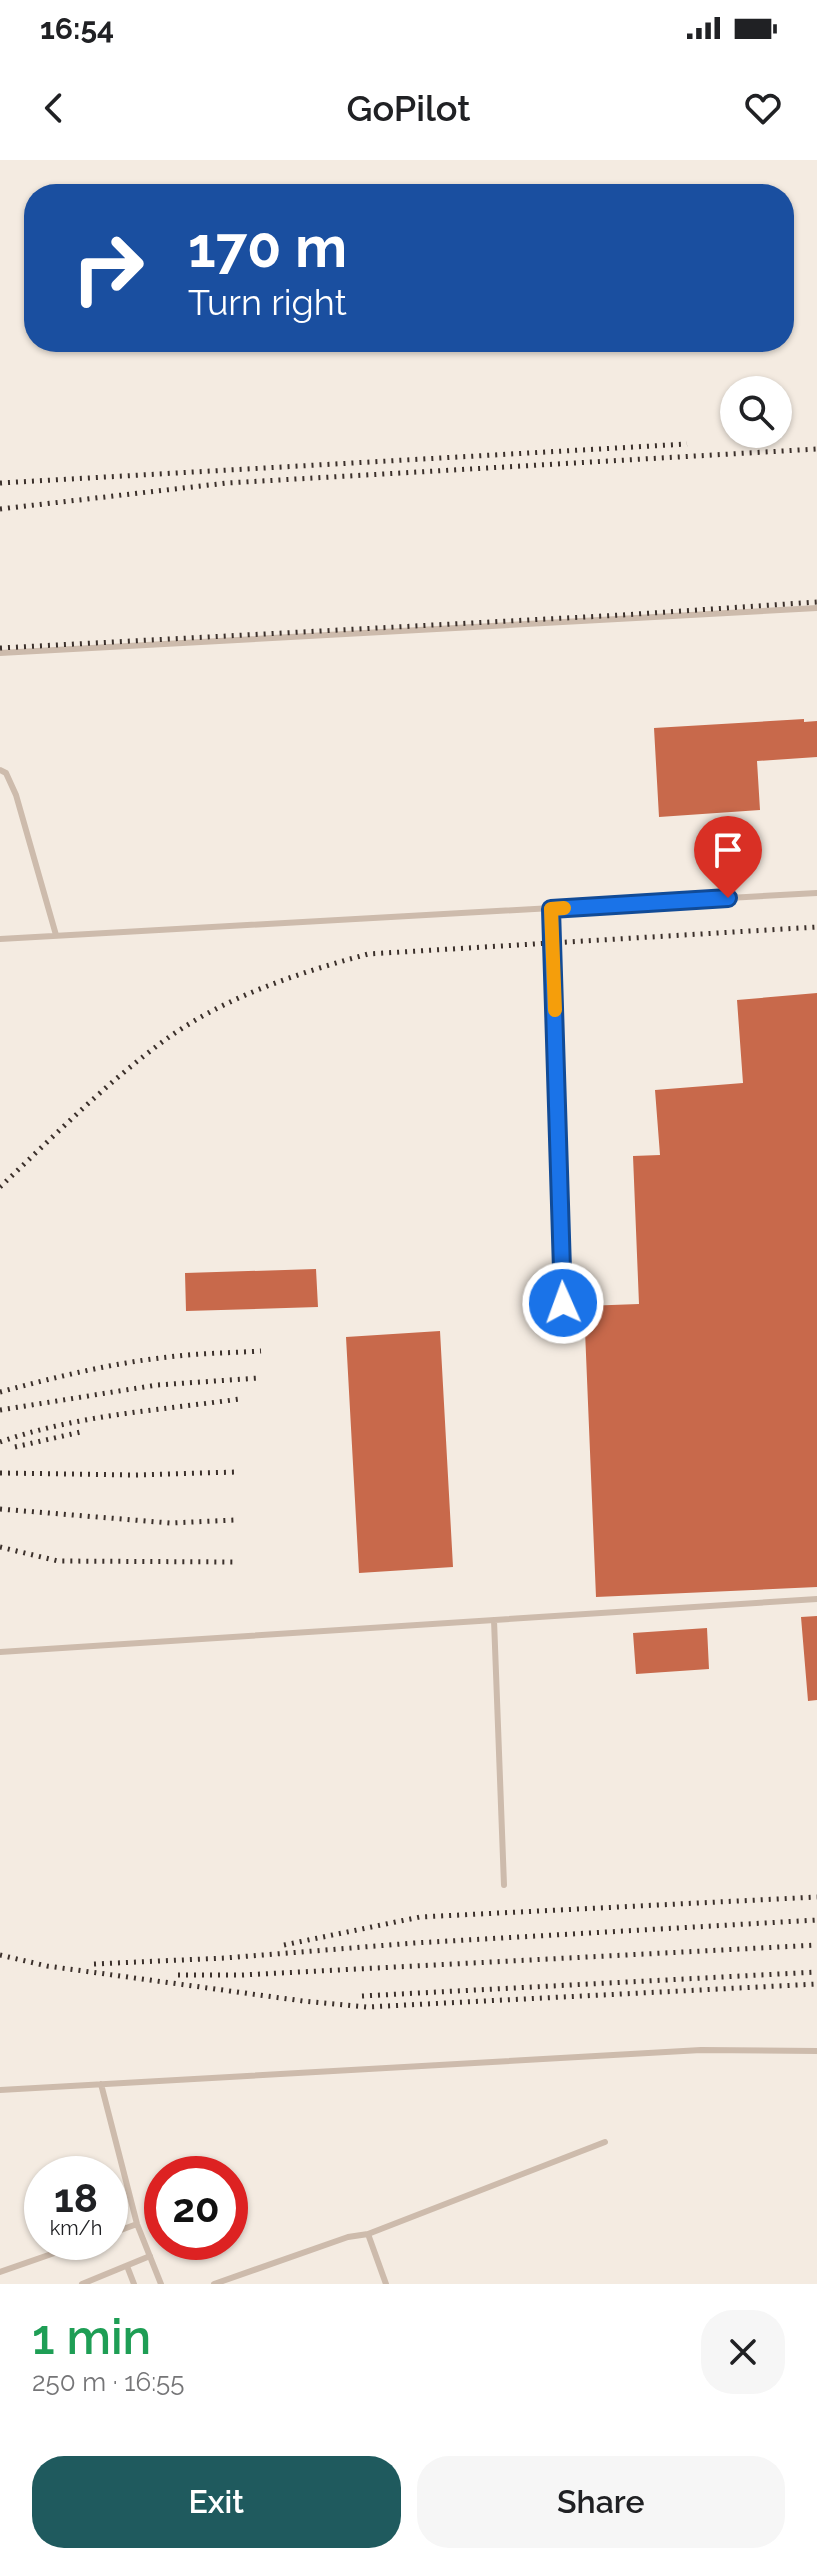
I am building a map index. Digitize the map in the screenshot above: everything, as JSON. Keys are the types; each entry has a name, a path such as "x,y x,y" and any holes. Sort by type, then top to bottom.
{"lane":[{"path":"0,653 817,608"},
{"path":"0,770 6,773 16,795 56,935"},
{"path":"0,939 817,893"},
{"path":"551,909 563,1303"},
{"path":"0,1652 817,1599"},
{"path":"494,1620 504,1885"},
{"path":"0,2090 701,2050 817,2051"},
{"path":"101,2084 144,2241"},
{"path":"214,2284 348,2237 368,2234 605,2142"},
{"path":"128,2227 137,2224"},
{"path":"368,2234 386,2284"},
{"path":"82,2284 144,2259"},
{"path":"0,2272 34,2260"},
{"path":"152,2260 161,2284"},
{"path":"127,2266 134,2284"}],"building":[{"path":"804,719 804,722 817,721 817,757 757,761 760,810 659,817 654,728"},
{"path":"817,993 817,1587 596,1597 584,1306 639,1304 633,1156 660,1155 655,1090 743,1083 737,1000"},
{"path":"316,1269 318,1307 186,1311 185,1273"},
{"path":"440,1331 453,1567 359,1573 346,1337"},
{"path":"817,1616 817,1700 808,1701 801,1617"},
{"path":"707,1628 709,1669 636,1674 633,1633"}],"railway":[{"path":"0,483 687,444"},
{"path":"0,509 227,483 817,449"},
{"path":"0,648 817,602"},
{"path":"0,1187 101,1092 165,1040 237,999 315,969 368,954 817,927"},
{"path":"0,1392 126,1363 261,1351"},
{"path":"0,1410 157,1385 259,1378"},
{"path":"0,1442 89,1419 240,1399"},
{"path":"15,1447 85,1431"},
{"path":"0,1473 135,1475 237,1472"},
{"path":"0,1509 170,1523 236,1520"},
{"path":"0,1547 58,1561 234,1562"},
{"path":"284,1945 420,1917 817,1897"},
{"path":"94,1964 817,1920"},
{"path":"178,1975 242,1975 817,1945"},
{"path":"0,1955 47,1966 367,2007 817,1984"},
{"path":"362,1996 817,1972"}],"slow traffic":[{"path":"555,1010 551,909 564,908"}],"route":[{"path":"563,1303 551,909 728,898"}]}
